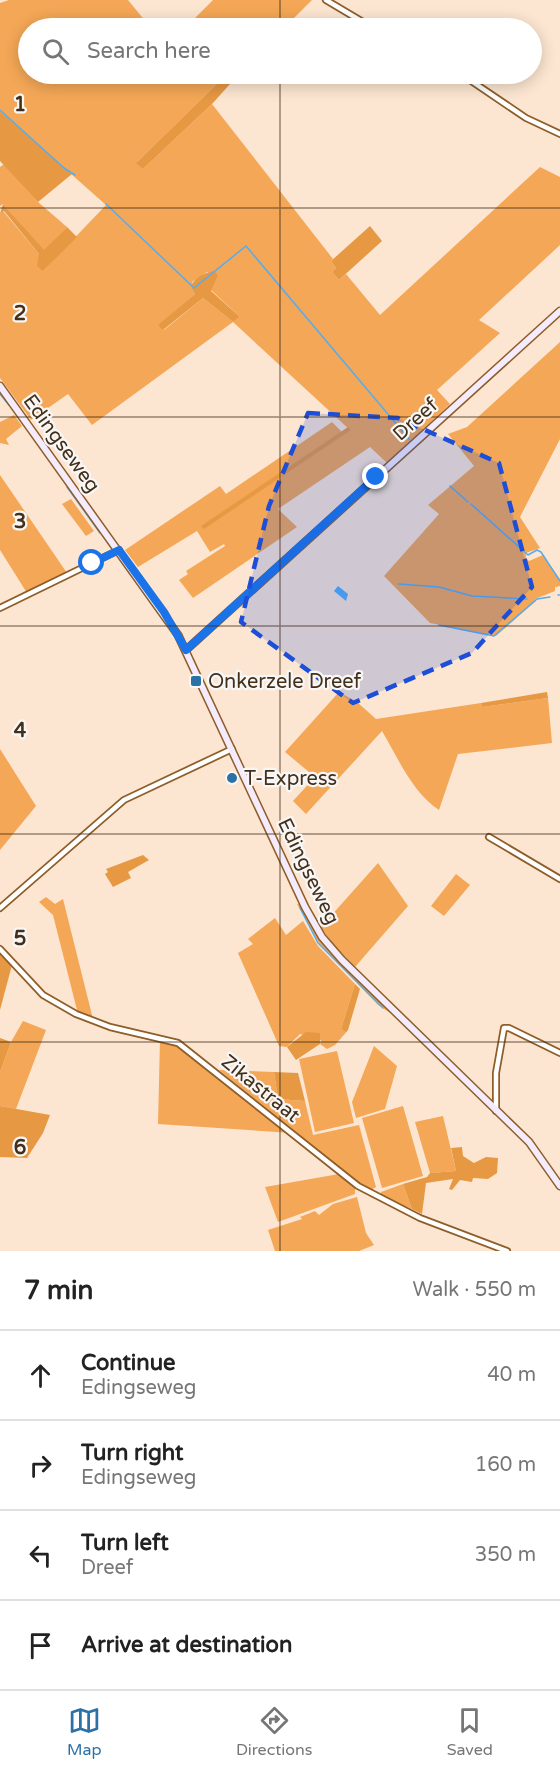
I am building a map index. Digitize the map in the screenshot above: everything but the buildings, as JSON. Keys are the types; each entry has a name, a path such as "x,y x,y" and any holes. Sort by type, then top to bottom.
{"main road":[{"name":"Dreef","path":"186,650 560,311"},
{"name":"Edingseweg","path":"0,386 164,612 186,650 312,922 335,953 529,1142 560,1186"}],"street":[{"path":"326,0 356,18"},
{"path":"476,84 526,118 560,134"},
{"path":"0,608 119,550"},
{"path":"0,908 124,800 232,749"},
{"path":"489,837 560,879"},
{"name":"Zikastraat","path":"0,949 43,995 63,1007 110,1027 169,1040 185,1047 359,1187 420,1218 507,1251"},
{"path":"496,1112 496,1073 504,1028 509,1028 560,1053"}],"highlighted area":[{"path":"308,413 398,418 499,463 532,587 472,653 353,703 241,622 269,506"}],"shaded area":[{"path":"9,0 128,0 143,18 18,18 18,84 217,84 137,162 143,169 212,104 333,259 331,261 336,268 332,272 339,280 346,274 380,315 540,167 560,177 560,245 479,320 500,333 437,390 450,404 387,463 370,447 278,509 297,527 193,598 179,580 188,574 186,571 225,546 224,544 210,552 197,531 138,567 125,550 220,486 226,494 332,422 342,432 202,526 350,430 233,322 92,425 68,394 31,420 0,378 0,213 3,211 39,254 43,271 106,205 0,111 0,3","holes":["207,272 218,276 211,290 240,317 233,322 203,298 164,330 159,325 195,294 192,282"]},
{"path":"213,0 312,0 294,18 195,18"},
{"path":"217,84 230,84 143,169 136,163"},
{"path":"0,111 72,174 38,202 0,161"},
{"path":"4,164 38,202 67,227 44,251 3,204 0,206 0,167"},
{"path":"3,204 44,250 67,227 77,237 43,271 37,266 39,254 4,211 0,213"},
{"path":"370,226 382,241 339,280 332,272 336,268 331,261"},
{"path":"215,271 218,276 211,291 240,317 233,322 203,298 163,330 158,325 195,294 191,286 195,280"},
{"path":"560,342 560,439 520,517 540,548 526,553 526,558 529,561 543,555 560,579 560,586 555,587 555,591 535,599 536,601 496,636 430,623 384,576 439,514 428,505 474,466 448,434 467,427"},
{"path":"14,415 22,426 6,439 9,445 0,443 0,422"},
{"path":"348,427 351,430 204,529 201,526"},
{"path":"0,475 67,573 27,593 0,550"},
{"path":"71,499 94,531 86,536 62,504"},
{"path":"339,692 357,702 376,719 481,703 482,707 548,698 552,743 458,754 439,810 429,803 413,784 382,731 306,814 293,801 315,777 285,752"},
{"path":"547,692 548,698 482,707 481,703"},
{"path":"0,749 36,806 0,850"},
{"path":"143,855 149,860 128,872 131,878 113,887 105,874 108,872 106,869"},
{"path":"378,863 408,906 355,967 332,943 321,927"},
{"path":"456,874 470,885 444,916 431,906"},
{"path":"46,897 55,904 63,899 93,1019 78,1014 53,915 39,902"},
{"path":"297,904 301,904 313,928 330,952 392,1014 378,1005 320,945"},
{"path":"275,918 286,935 303,921 318,946 355,984 341,1029 345,1032 335,1045 327,1049 320,1044 321,1040 300,1034 287,1047 279,1046 238,953 253,944 248,939"},
{"path":"0,951 12,965 0,1010"},
{"path":"355,984 360,989 348,1030 335,1045 345,1032 341,1029"},
{"path":"23,1021 46,1030 16,1109 0,1106 0,1072 11,1042"},
{"path":"306,1032 320,1033 320,1044 296,1060 287,1047"},
{"path":"0,1038 11,1042 0,1072"},
{"path":"160,1039 176,1044 292,1133 158,1124"},
{"path":"374,1046 397,1066 385,1109 356,1118 352,1102"},
{"path":"337,1051 354,1123 315,1132 299,1059"},
{"path":"219,1070 274,1072 278,1099 305,1101 313,1135 359,1125 376,1187 371,1190 351,1179"},
{"path":"274,1072 298,1073 305,1101 278,1099"},
{"path":"0,1106 50,1115 43,1133 27,1158 0,1157"},
{"path":"403,1106 423,1176 382,1188 362,1118"},
{"path":"443,1116 456,1171 430,1173 415,1122"},
{"path":"462,1147 463,1156 474,1163 486,1157 498,1158 497,1173 488,1179 473,1178 472,1182 460,1180 452,1190 449,1189 453,1179 426,1183 422,1214 412,1209 403,1184 427,1177 430,1173 456,1171 451,1148"},
{"path":"339,1174 355,1188 355,1194 278,1222 265,1187"},
{"path":"403,1184 412,1209 380,1195 381,1192"},
{"path":"357,1197 366,1233 374,1245 359,1251 275,1251 268,1230 302,1219 300,1217 315,1211 319,1215 333,1204"}],"water":[{"path":"338,586 348,594 346,601 334,591"}],"waterway":[{"path":"0,110 64,168 75,175"},
{"path":"106,204 194,288 246,246 409,439"},
{"path":"0,394 9,405"},
{"path":"450,486 468,502"},
{"path":"67,487 100,533"},
{"path":"471,504 528,555 537,550 541,552 560,581"},
{"path":"103,536 113,550"},
{"path":"120,560 165,623"},
{"path":"399,584 439,587 472,596 527,599"},
{"path":"439,625 494,636 537,599 550,597"},
{"path":"300,908 318,943 383,1008"}],"place":[{"name":"Onkerzele Dreef","path":"196,681"},
{"name":"T-Express","path":"232,778"}],"route":[{"path":"92,563 119,550 164,612 186,650 376,477"}]}
